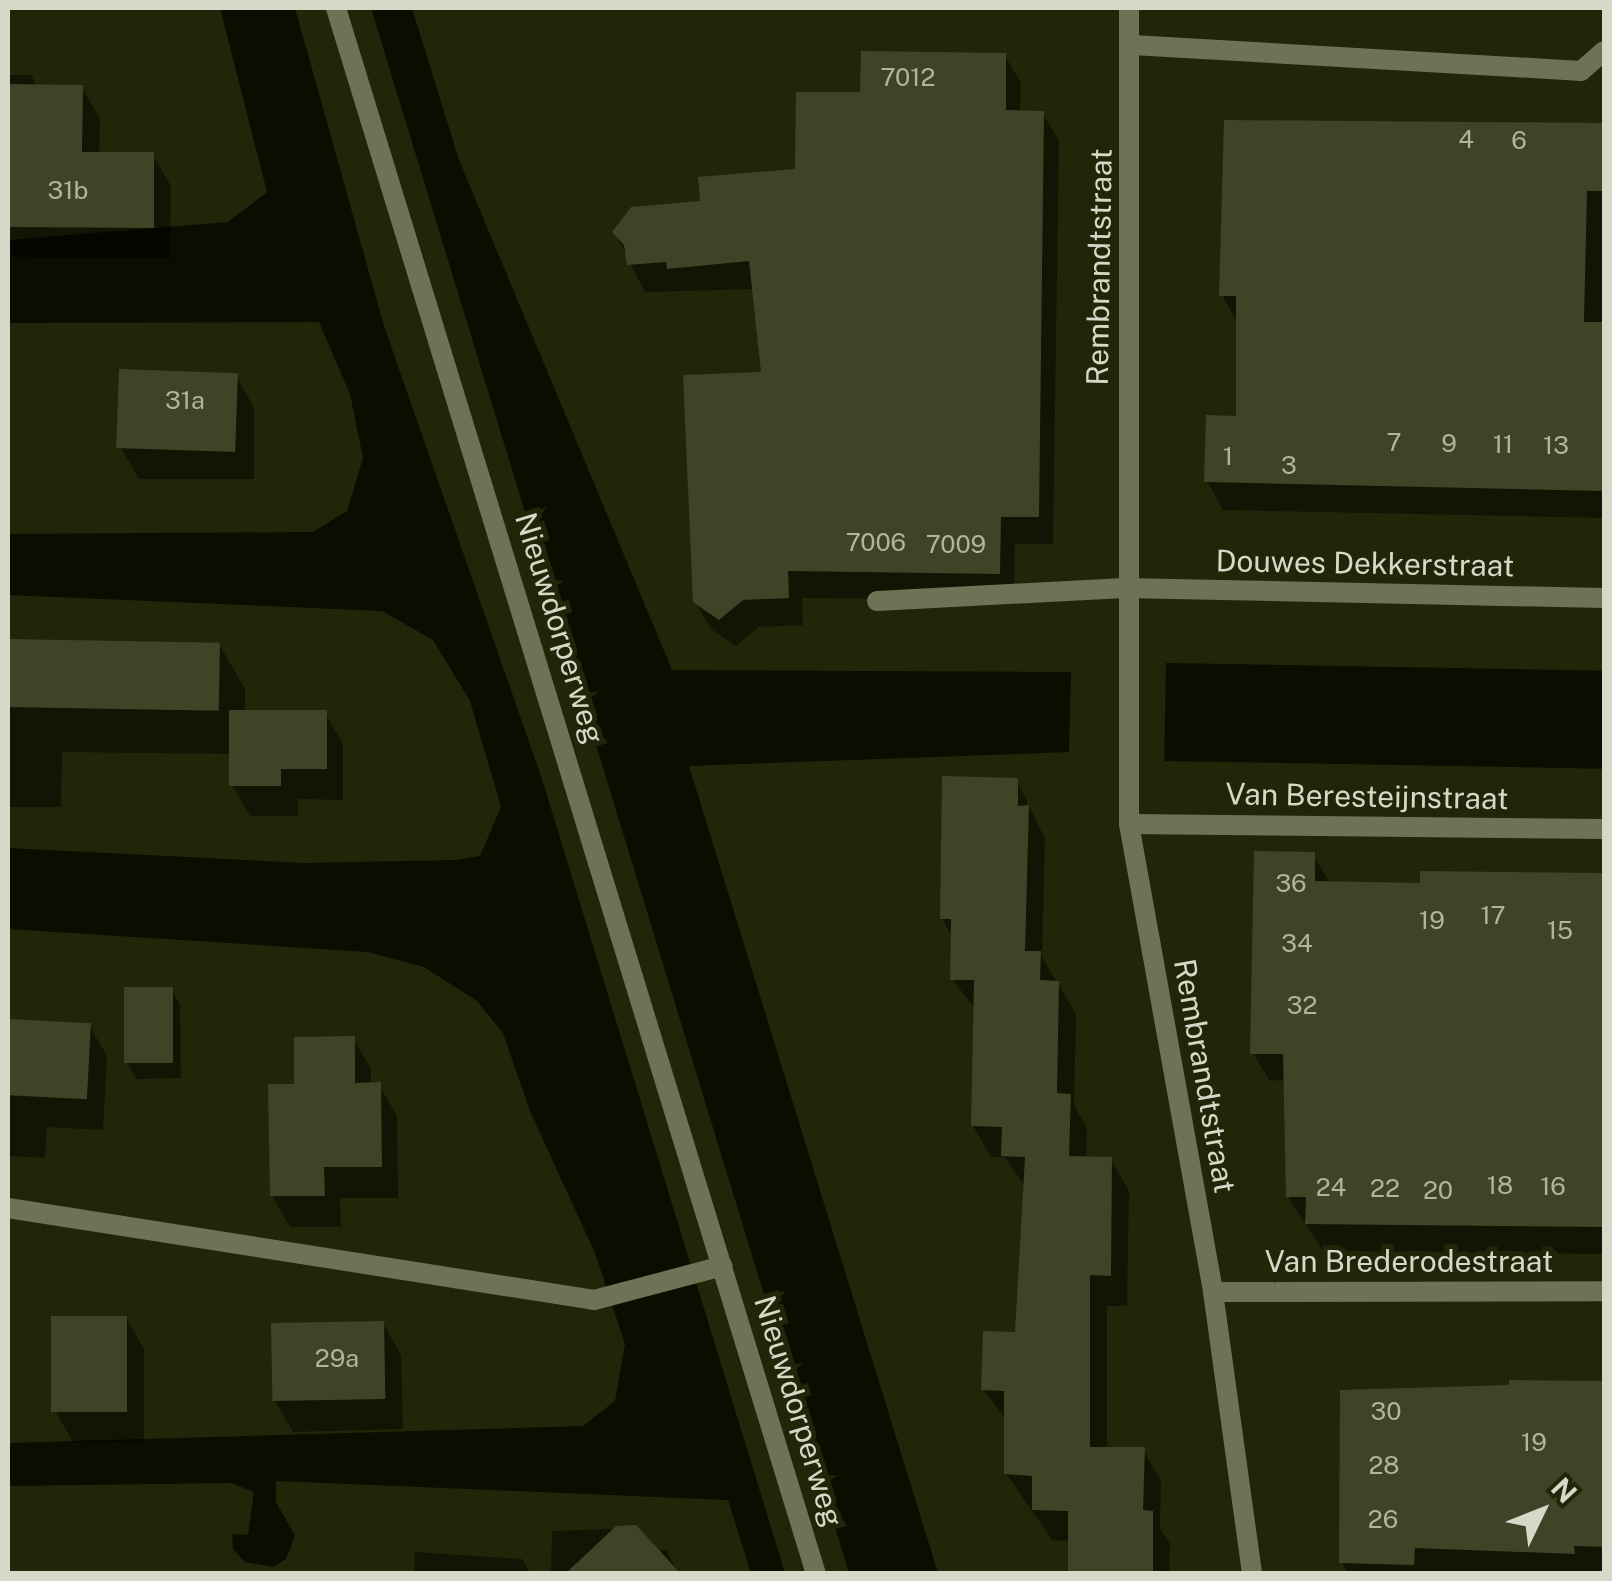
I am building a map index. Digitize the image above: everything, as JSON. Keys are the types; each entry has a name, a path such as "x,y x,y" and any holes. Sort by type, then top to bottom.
{"street":[{"name":"Nieuwdorperweg","path":"336,8 816,1574"},
{"name":"Rembrandtstraat","path":"1128,8 1132,45 1125,588 1129,824 1213,1292 1252,1574"},
{"path":"1132,45 1582,72 1604,51"},
{"path":"878,601 1125,588"},
{"name":"Douwes Dekkerstraat","path":"1125,588 1604,598"},
{"name":"Van Beresteijnstraat","path":"1129,824 1604,828"},
{"name":"Nieuwdorperweg","path":"8,1208 594,1300 723,1266"},
{"name":"Van Brederodestraat","path":"1213,1292 1604,1290"}],"shaded area":[{"path":"220,8 295,8 384,326 542,779 785,1573 751,1573 728,1500 276,1481 276,1502 295,1536 286,1559 273,1567 245,1562 233,1549 232,1534 248,1535 254,1492 231,1483 8,1486 8,1443 583,1426 615,1401 625,1344 595,1253 530,1111 503,1033 477,1001 424,967 368,952 8,929 8,848 304,863 455,860 480,856 501,807 470,701 433,640 382,611 8,595 8,534 313,532 347,511 363,458 350,394 319,322 8,323 8,240 228,222 267,192"},
{"path":"371,8 412,8 459,160 672,670 1071,672 1069,752 689,766 938,1573 849,1573"},
{"path":"1166,663 1604,671 1602,769 1164,761"}],"building":[{"path":"861,51 1006,53 1006,110 1044,111 1039,517 1001,517 1000,574 788,571 789,598 743,600 719,620 693,602 683,375 761,372 749,261 667,269 666,262 627,265 624,245 612,232 631,207 700,201 698,177 795,169 796,92 860,92"},
{"path":"8,84 83,85 82,152 154,152 154,228 8,227"},
{"path":"1224,120 1604,123 1604,191 1587,191 1584,322 1604,322 1604,491 1204,482 1206,415 1236,416 1236,296 1219,296"},
{"path":"119,369 238,373 235,452 116,448"},
{"path":"8,639 220,643 219,711 8,707"},
{"path":"229,710 327,710 327,769 281,769 281,786 229,786"},
{"path":"942,776 1018,778 1018,806 1029,805 1025,951 1041,951 1040,980 1059,981 1057,1093 1071,1094 1069,1156 1112,1157 1111,1276 1090,1275 1090,1447 1145,1447 1143,1510 1153,1511 1153,1574 1068,1574 1068,1511 1032,1510 1032,1476 1004,1474 1004,1391 981,1390 983,1331 1015,1332 1025,1157 1001,1156 1002,1127 971,1126 974,980 950,980 951,919 940,919"},
{"path":"1254,851 1315,852 1315,881 1420,883 1420,871 1604,873 1604,1227 1305,1224 1306,1197 1286,1197 1283,1054 1250,1054"},
{"path":"124,987 173,987 173,1063 124,1063"},
{"path":"8,1019 91,1023 87,1099 8,1095"},
{"path":"355,1036 355,1083 381,1082 382,1167 324,1167 325,1196 270,1196 268,1084 294,1084 294,1037"},
{"path":"51,1316 127,1316 127,1412 51,1412"},
{"path":"384,1321 385,1399 272,1401 271,1323"},
{"path":"1509,1380 1604,1381 1604,1547 1574,1546 1575,1554 1415,1548 1414,1565 1339,1563 1340,1390 1509,1385"},
{"path":"636,1525 681,1574 565,1574 616,1526"}]}
